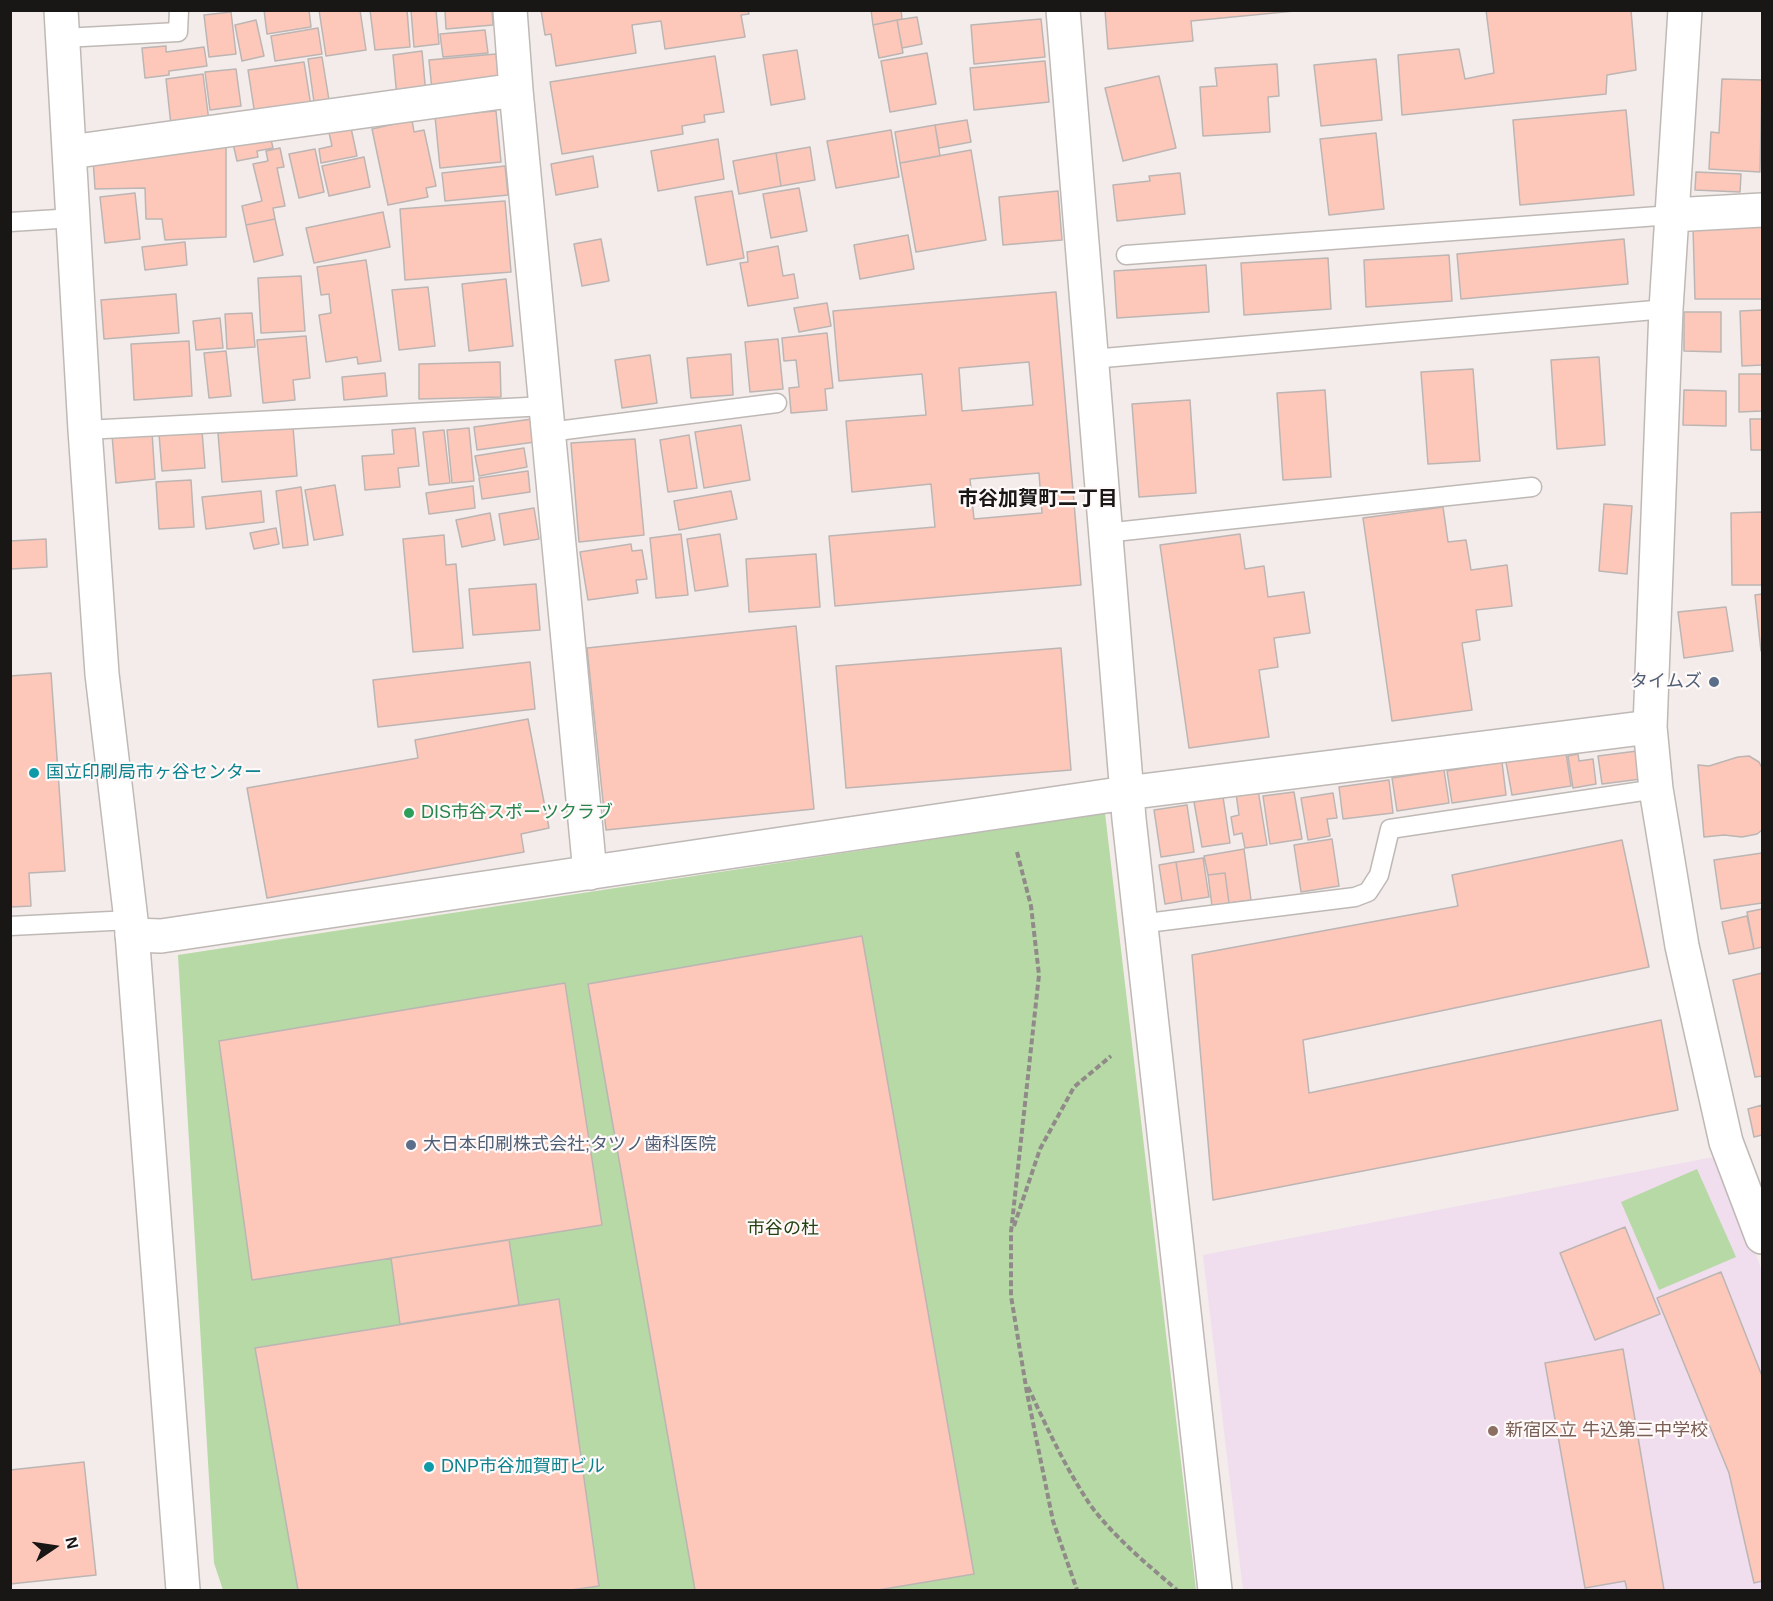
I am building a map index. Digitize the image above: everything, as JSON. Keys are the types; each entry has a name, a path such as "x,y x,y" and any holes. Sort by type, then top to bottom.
{"street":[{"path":"510,10 590,873"},
{"path":"1063,10 1126,793 1215,1590"},
{"path":"1685,10 1666,309 1650,727 1656,789 1682,946 1726,1142 1762,1236"},
{"path":"62,24 85,430 102,674 132,928 183,1590"},
{"path":"70,152 516,90"},
{"path":"1672,215 1762,210"},
{"path":"132,928 161,936 1126,793 1650,727"}],"lane":[{"path":"62,24 178,32 179,10"},
{"path":"1126,255 1672,215"},
{"path":"10,222 74,218"},
{"path":"1092,359 1666,309"},
{"path":"85,430 548,419 777,403"},
{"path":"1105,533 1532,487"},
{"path":"1139,924 1354,897 1368,892 1379,875 1390,829 1656,789"},
{"path":"10,926 132,928"}],"path":[{"path":"1017,852 1031,906 1039,975 1011,1232 1011,1296 1025,1381 1053,1521 1077,1590"},
{"path":"1011,1232 1040,1149 1074,1087 1111,1056"},
{"path":"1025,1381 1059,1452 1092,1507 1128,1548 1177,1590"}],"shaded area":[{"name":"新宿区立 牛込第三中学校","path":"1719,1156 1762,1271 1762,1590 1243,1590 1203,1255"}],"green space":[{"name":"市谷の杜","path":"1105,813 1196,1590 223,1590 214,1563 178,955"},
{"path":"1697,1169 1736,1257 1659,1290 1621,1202"}],"building":[{"path":"264,10 309,10 311,27 267,34"},
{"path":"319,10 360,10 366,50 326,56"},
{"path":"370,10 407,10 410,47 375,50"},
{"path":"411,10 436,10 439,44 414,47"},
{"path":"445,10 492,10 493,25 446,29"},
{"path":"541,10 748,10 749,14 741,15 745,37 665,49 661,21 632,25 636,53 556,66 551,34 545,35"},
{"path":"871,10 901,10 902,19 873,25"},
{"path":"1105,10 1305,10 1191,21 1193,41 1108,49"},
{"path":"1486,10 1631,10 1636,70 1607,75 1606,94 1402,115 1398,55 1459,49 1465,79 1494,73"},
{"path":"231,12 236,54 209,57 204,15"},
{"path":"917,17 922,44 902,48 897,20"},
{"path":"1041,19 1045,57 974,64 971,25"},
{"path":"256,20 264,56 242,61 235,25"},
{"path":"897,20 903,53 879,58 873,25"},
{"path":"318,28 322,54 275,61 271,36"},
{"path":"485,30 488,53 443,57 440,34"},
{"path":"166,46 166,52 204,47 207,66 169,71 169,75 145,78 142,48"},
{"path":"797,50 805,99 771,105 763,55"},
{"path":"422,51 426,95 397,97 393,55"},
{"path":"927,53 936,104 890,112 881,61"},
{"path":"496,54 499,83 432,90 429,60"},
{"path":"715,56 724,112 704,115 705,122 682,126 683,134 562,154 550,82"},
{"path":"322,57 329,100 314,102 308,59"},
{"path":"1376,59 1382,120 1321,126 1314,65"},
{"path":"1045,61 1049,102 974,110 970,68"},
{"path":"304,62 311,106 255,115 248,70"},
{"path":"1277,64 1279,96 1268,97 1270,132 1203,136 1200,87 1217,86 1215,68"},
{"path":"236,69 241,106 210,110 205,72"},
{"path":"203,74 209,121 171,125 166,79"},
{"path":"1159,76 1176,148 1123,161 1105,88"},
{"path":"1722,79 1762,80 1760,172 1709,169 1711,132 1719,133"},
{"path":"1626,110 1634,195 1520,205 1513,120"},
{"path":"496,111 501,162 440,168 435,116"},
{"path":"412,120 414,132 424,130 436,186 426,188 428,197 388,205 372,129"},
{"path":"967,120 971,142 939,148 935,125"},
{"path":"350,123 357,156 321,163 319,149 332,146 328,128"},
{"path":"935,125 940,156 900,163 895,132"},
{"path":"891,130 899,177 836,188 827,141"},
{"path":"269,131 273,148 257,151 258,157 237,161 232,139"},
{"path":"1376,133 1384,209 1329,215 1320,139"},
{"path":"718,139 724,179 658,191 651,151"},
{"path":"226,145 226,237 165,240 162,219 146,219 145,188 95,189 93,159"},
{"path":"810,147 815,180 781,186 776,153"},
{"path":"280,148 284,167 277,168 285,206 273,208 275,219 246,225 242,206 262,201 253,164 268,161 266,151"},
{"path":"315,149 324,192 299,198 289,154"},
{"path":"971,150 986,240 916,252 900,163"},
{"path":"776,153 781,186 739,194 733,161"},
{"path":"593,156 598,187 556,195 551,164"},
{"path":"364,157 370,187 329,196 322,166"},
{"path":"505,166 508,195 445,201 442,173"},
{"path":"1696,172 1741,174 1740,192 1695,190"},
{"path":"1180,173 1185,214 1117,221 1113,185 1150,181 1149,176"},
{"path":"799,188 807,231 771,238 763,194"},
{"path":"732,191 744,258 707,265 695,197"},
{"path":"1058,191 1062,240 1003,245 999,197"},
{"path":"135,193 140,239 105,243 100,197"},
{"path":"505,201 511,272 405,280 400,209"},
{"path":"383,212 390,247 314,263 306,228"},
{"path":"275,219 283,255 254,262 246,225"},
{"path":"1762,226 1762,299 1695,299 1693,227"},
{"path":"908,235 914,269 860,279 854,245"},
{"path":"601,239 609,281 582,286 574,244"},
{"path":"1624,239 1628,284 1461,299 1457,254"},
{"path":"185,242 187,265 145,270 142,247"},
{"path":"778,246 783,276 794,274 798,298 748,306 740,263 748,262 747,252"},
{"path":"1449,255 1452,301 1366,307 1364,260"},
{"path":"1328,258 1331,309 1244,315 1241,263"},
{"path":"366,260 381,361 358,364 357,357 326,362 319,315 331,313 329,294 321,295 317,267"},
{"path":"1206,265 1209,312 1117,318 1114,271"},
{"path":"301,276 305,331 261,333 258,278"},
{"path":"506,279 513,346 469,351 462,284"},
{"path":"428,287 435,346 399,350 392,290"},
{"path":"1056,292 1081,585 835,606 829,536 935,527 931,484 852,492 846,421 926,415 922,374 839,381 833,311","holes":["1029,362 1033,405 962,411 959,368","1039,473 1042,513 974,519 970,479"]},
{"path":"176,294 179,333 104,339 101,300"},
{"path":"827,303 831,326 799,332 794,308"},
{"path":"1762,310 1762,365 1742,366 1740,311"},
{"path":"1684,312 1721,312 1721,352 1684,351"},
{"path":"252,313 255,347 227,349 225,314"},
{"path":"220,318 223,348 196,350 193,321"},
{"path":"827,333 833,388 825,389 827,410 791,413 789,388 799,387 796,360 784,361 782,338"},
{"path":"306,336 310,378 293,380 295,400 263,403 257,340"},
{"path":"778,339 783,389 750,392 745,342"},
{"path":"189,341 192,396 134,400 131,344"},
{"path":"226,351 231,396 209,398 204,353"},
{"path":"731,354 733,395 691,398 687,358"},
{"path":"650,355 657,403 622,408 615,360"},
{"path":"1599,357 1605,445 1557,449 1551,360"},
{"path":"500,362 501,397 419,399 419,364"},
{"path":"1473,369 1480,461 1428,464 1421,372"},
{"path":"385,373 387,396 344,400 342,377"},
{"path":"1739,374 1762,374 1762,411 1739,412"},
{"path":"1325,390 1331,477 1283,480 1277,393"},
{"path":"1684,390 1726,391 1726,426 1683,425"},
{"path":"1190,400 1196,493 1139,497 1132,404"},
{"path":"532,419 535,442 477,450 474,427"},
{"path":"1750,419 1762,419 1762,450 1751,450"},
{"path":"741,425 750,480 704,488 695,432"},
{"path":"293,427 297,476 222,482 218,433"},
{"path":"415,428 419,466 398,468 400,487 365,490 362,456 394,454 392,430"},
{"path":"469,428 474,481 452,483 447,430"},
{"path":"444,430 450,483 429,485 423,432"},
{"path":"202,431 205,468 162,471 159,434"},
{"path":"152,432 155,479 116,483 112,435"},
{"path":"689,435 697,488 668,492 660,440"},
{"path":"635,439 644,535 579,542 571,443"},
{"path":"524,448 527,467 479,476 475,456"},
{"path":"528,471 530,492 482,499 479,478"},
{"path":"191,480 194,527 159,529 156,482"},
{"path":"335,485 343,535 314,540 305,490"},
{"path":"473,486 475,508 429,514 426,493"},
{"path":"301,487 308,545 283,548 276,491"},
{"path":"261,491 264,522 206,529 202,497"},
{"path":"731,491 737,519 679,530 674,501"},
{"path":"1604,504 1632,506 1627,574 1599,571"},
{"path":"1443,507 1448,542 1466,540 1471,570 1507,565 1512,606 1476,610 1480,640 1462,643 1472,710 1392,721 1363,518"},
{"path":"534,508 539,539 504,545 499,514"},
{"path":"1762,512 1762,585 1732,585 1731,513"},
{"path":"490,513 495,540 462,547 456,520"},
{"path":"276,528 279,544 254,549 250,533"},
{"path":"681,534 688,595 656,598 650,538"},
{"path":"720,534 728,586 695,591 687,539"},
{"path":"1240,534 1245,569 1264,566 1268,597 1304,592 1310,633 1274,638 1278,667 1259,670 1269,737 1189,748 1160,545"},
{"path":"444,535 446,565 456,564 463,648 413,652 403,539"},
{"path":"46,539 47,567 10,569 10,541"},
{"path":"631,544 632,551 642,550 647,579 636,580 638,593 588,600 580,552"},
{"path":"816,554 820,607 749,612 746,559"},
{"path":"536,584 540,630 473,635 469,589"},
{"path":"1762,594 1762,651 1761,651 1755,595"},
{"path":"1726,607 1733,651 1684,658 1678,612"},
{"path":"796,626 814,809 606,830 587,648"},
{"path":"1061,648 1071,770 846,788 836,666"},
{"path":"530,662 535,709 378,727 373,680"},
{"name":"国立印刷局市ヶ谷センター","path":"51,673 65,871 29,873 31,906 10,907 10,676"},
{"path":"528,719 549,828 521,834 524,852 267,898 247,788 418,758 415,740"},
{"path":"1637,751 1641,779 1602,784 1598,756"},
{"path":"1566,753 1571,786 1512,795 1506,762"},
{"path":"1578,754 1579,761 1593,759 1596,784 1573,788 1568,756"},
{"path":"1749,756 1759,762 1762,768 1762,830 1757,834 1742,837 1724,835 1704,837 1698,765 1709,766"},
{"path":"1502,762 1506,795 1452,803 1447,771"},
{"path":"1444,770 1449,803 1397,811 1392,778"},
{"path":"1389,780 1393,813 1343,819 1339,787"},
{"path":"1258,790 1267,845 1245,848 1242,833 1234,835 1231,817 1239,815 1236,793"},
{"path":"1294,792 1302,839 1270,844 1263,796"},
{"path":"1333,793 1337,818 1327,819 1330,836 1308,840 1301,798"},
{"path":"1223,797 1230,843 1202,847 1194,802"},
{"path":"1187,805 1194,852 1161,857 1154,810"},
{"path":"1332,839 1339,886 1301,892 1294,845"},
{"path":"1622,840 1649,967 1303,1040 1309,1093 1661,1020 1678,1110 1213,1200 1192,955 1458,906 1452,875"},
{"path":"1244,849 1251,900 1229,903 1225,873 1208,875 1204,856"},
{"path":"1762,853 1762,903 1721,909 1714,860"},
{"path":"1203,858 1209,897 1182,901 1176,862"},
{"path":"1176,862 1182,901 1165,904 1159,865"},
{"path":"1225,873 1229,903 1212,906 1208,875"},
{"path":"1762,909 1762,947 1754,949 1747,912"},
{"path":"1747,916 1754,949 1729,954 1722,922"},
{"path":"862,936 974,1574 878,1590 695,1590 588,984"},
{"path":"1762,973 1762,1076 1755,1077 1733,980"},
{"path":"565,983 602,1225 252,1280 219,1041"},
{"path":"1762,1105 1762,1135 1754,1137 1748,1109"},
{"path":"1625,1227 1660,1314 1595,1340 1560,1253"},
{"path":"509,1240 519,1305 400,1324 391,1258"},
{"path":"1721,1272 1762,1376 1762,1581 1754,1583 1729,1473 1657,1298"},
{"name":"DNP市谷加賀町ビル","path":"559,1299 599,1586 571,1590 298,1590 255,1348"},
{"path":"1623,1349 1664,1590 1627,1590 1625,1581 1585,1588 1545,1363"},
{"path":"84,1462 96,1575 10,1584 10,1470"}],"place":[{"name":"タイムズ","path":"1714,682"},
{"name":"国立印刷局市ヶ谷センター","path":"34,773"},
{"name":"DIS市谷スポーツクラブ","path":"409,813"},
{"name":"大日本印刷株式会社;タツノ歯科医院","path":"411,1145"},
{"name":"新宿区立 牛込第三中学校","path":"1493,1431"},
{"name":"DNP市谷加賀町ビル","path":"429,1467"}],"district":[{"name":"市谷加賀町二丁目","path":"1038,499"}]}
